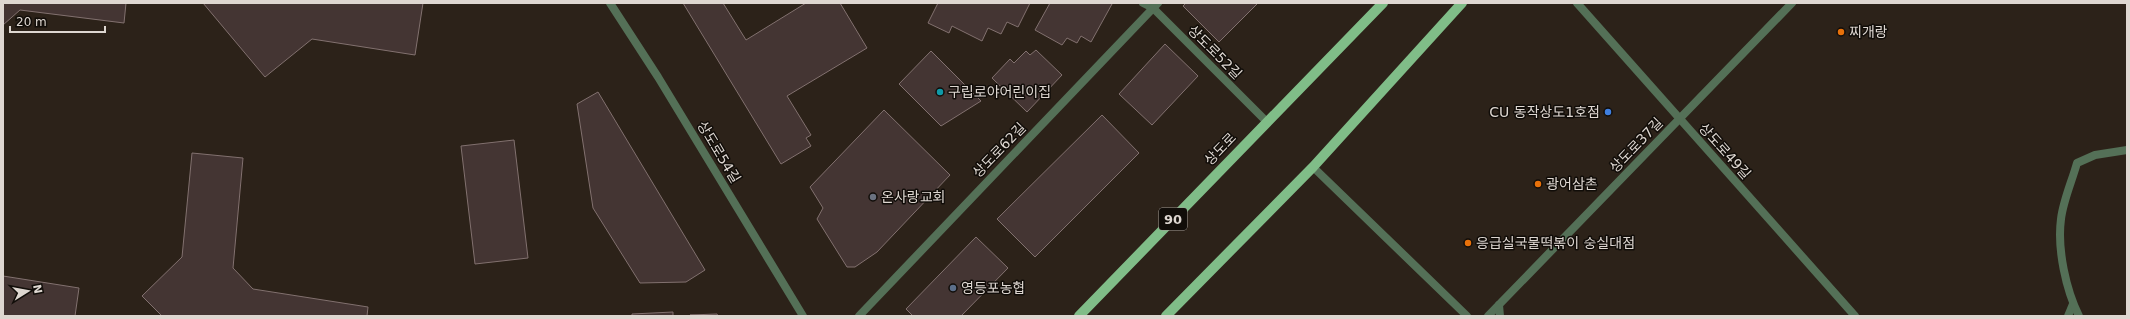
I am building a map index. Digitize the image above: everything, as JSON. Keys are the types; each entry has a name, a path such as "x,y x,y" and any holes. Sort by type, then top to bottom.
{"main road":[{"name":"상도로","path":"1079,316 1266,121 1382,3"},
{"path":"1166,316 1313,167 1462,3"}],"street":[{"name":"상도로54길","path":"610,3 658,77 803,316"},
{"name":"상도로52길","path":"1143,3 1155,6 1266,121"},
{"name":"상도로49길","path":"1577,3 1679,120 1855,316"},
{"name":"상도로37길","path":"1488,316 1792,3"},
{"name":"상도로62길","path":"859,316 1155,6"},
{"path":"2079,316 2073,304 2062,263 2061,219 2078,163 2095,155 2127,150"},
{"path":"1313,167 1467,316"},
{"path":"1499,304 1500,316"},
{"path":"2068,316 2073,304"}],"building":[{"path":"3,3 126,3 124,23 20,10 3,25"},
{"path":"203,3 423,3 415,55 312,39 265,77"},
{"path":"683,3 723,3 746,40 806,3 840,3 867,48 787,96 811,135 806,138 811,146 781,164"},
{"path":"938,3 1030,3 1018,27 1007,22 1001,34 988,28 982,41 952,26 949,33 928,23"},
{"path":"1050,3 1112,4 1091,42 1081,36 1077,43 1067,38 1062,45 1035,30"},
{"path":"1186,3 1258,3 1219,42 1183,6"},
{"path":"1165,44 1198,76 1152,125 1119,94"},
{"path":"1036,50 1062,75 1027,112 992,78 1010,59 1014,63 1026,51 1030,55"},
{"name":"구립로야어린이집","path":"931,51 981,101 941,126 899,84"},
{"path":"598,92 705,270 686,282 640,283 593,208 577,104"},
{"name":"온사랑교회","path":"884,110 950,175 877,252 855,267 847,267 817,219 823,208 810,187"},
{"path":"1102,115 1139,153 1035,257 997,219"},
{"path":"514,140 528,258 475,264 461,146"},
{"path":"192,153 243,158 233,268 253,289 368,307 367,316 162,316 142,296 182,257"},
{"path":"976,237 1008,268 961,316 913,316 906,309"},
{"path":"3,276 79,288 75,316 3,316"},
{"path":"673,312 673,316 632,316 632,314"},
{"path":"717,314 718,316 690,315"}],"place":[{"name":"찌개랑","path":"1841,32"},
{"name":"구립로야어린이집","path":"940,92"},
{"name":"CU 동작상도1호점","path":"1608,112"},
{"name":"광어삼촌","path":"1538,184"},
{"name":"온사랑교회","path":"873,197"},
{"name":"응급실국물떡볶이 숭실대점","path":"1468,243"},
{"name":"영등포농협","path":"953,288"}]}
